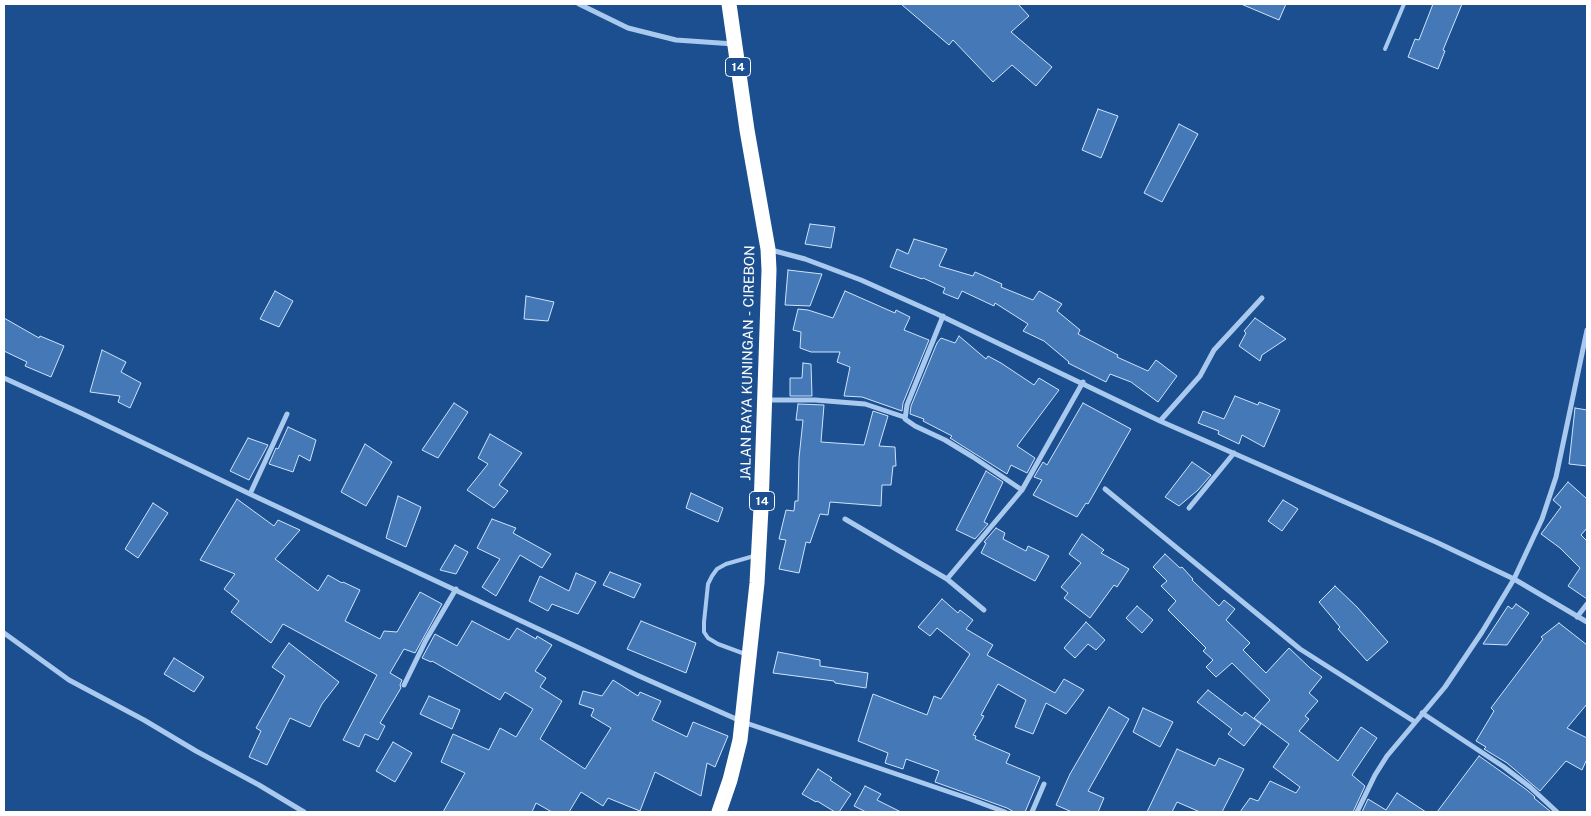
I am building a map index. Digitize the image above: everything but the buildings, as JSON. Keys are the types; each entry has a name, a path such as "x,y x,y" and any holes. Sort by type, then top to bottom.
{"highway":[{"name":"JALAN RAYA KUNINGAN - CIREBON","path":"719,812 730,780 743,722 759,555 768,249 747,130 729,4"}],"street":[{"path":"579,4 638,30 676,40 734,44"},
{"path":"768,249 806,259 861,280 943,316 1083,382 1160,421 1436,542 1514,579 1587,622"},
{"path":"1160,421 1200,376 1214,350 1262,298"},
{"path":"904,417 943,316"},
{"path":"1357,812 1375,775 1387,756 1445,687 1482,632 1514,579 1542,518 1556,478 1587,330"},
{"path":"4,378 639,676 743,722 1005,812"},
{"path":"947,579 1022,490 1083,382"},
{"path":"765,400 815,400 865,404 904,417 915,426 952,444 996,471 1022,490"},
{"path":"250,494 287,414"},
{"path":"1189,508 1234,452"},
{"path":"1105,489 1300,649 1415,722"},
{"path":"845,519 947,579 984,610"},
{"path":"404,685 426,640 456,589"},
{"path":"1577,617 1587,604"},
{"path":"4,632 69,680 144,720 304,812"},
{"path":"1422,713 1504,767 1558,812"},
{"path":"1032,812 1044,784"}],"lane":[{"path":"1385,50 1404,4"},
{"path":"750,656 718,644 708,638 704,632 704,622 708,584 712,576 726,564 759,555"}]}
